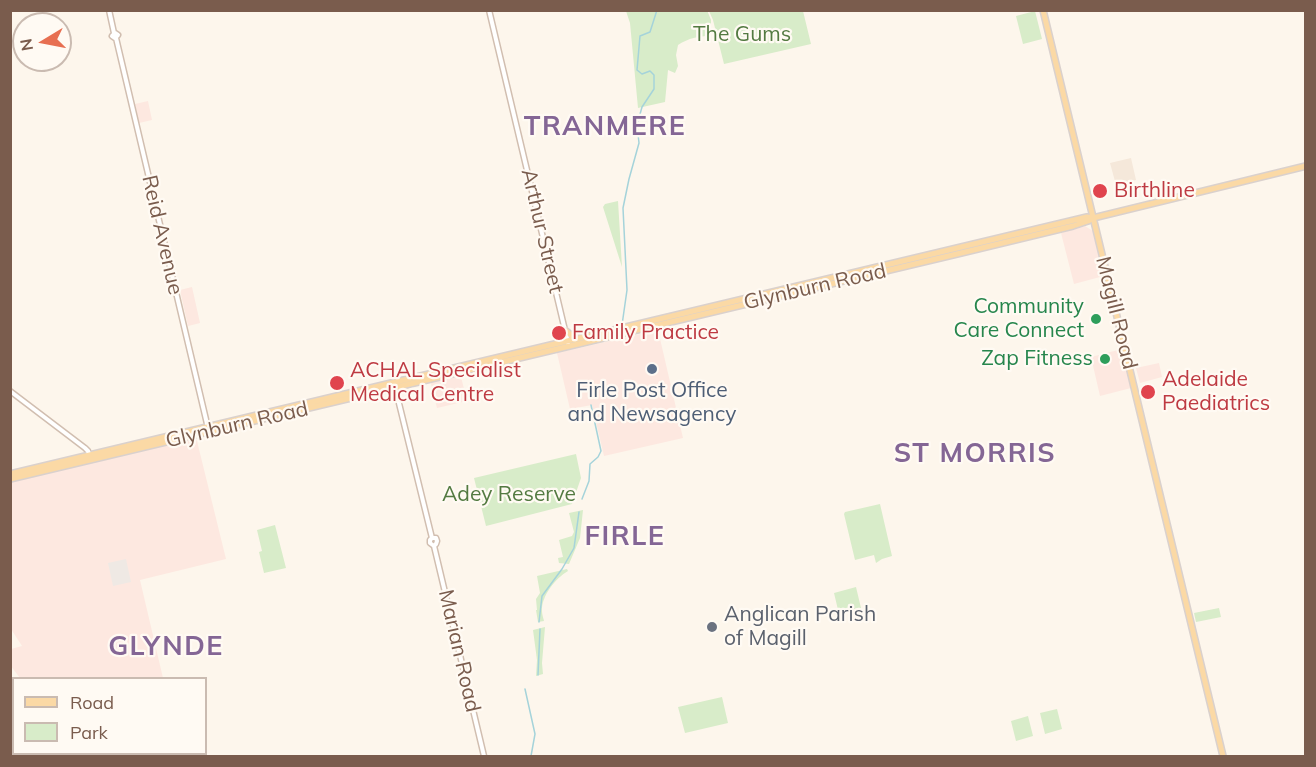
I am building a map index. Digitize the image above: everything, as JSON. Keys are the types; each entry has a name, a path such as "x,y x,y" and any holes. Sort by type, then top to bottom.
{"main road":[{"name":"Magill Road","path":"1043,10 1223,756"},
{"name":"Glynburn Road","path":"10,479 394,385 486,366 617,329 1093,219 1305,166"},
{"path":"1089,203 1082,221 1096,233"},
{"name":"Glynburn Road","path":"394,385 472,363 957,254 1015,237"},
{"path":"565,330 576,339"},
{"path":"472,363 486,366"},
{"name":"Glynburn Road","path":"10,474 90,458"}],"street":[{"name":"Reid Avenue","path":"109,10 209,429"},
{"name":"Arthur Street","path":"489,10 568,343"},
{"name":"Marian Road","path":"394,385 432,538 429,542 434,546 484,756"},
{"path":"10,392 85,448 90,458"}],"shaded area":[{"path":"148,101 152,120 139,123 135,104"},
{"path":"1131,158 1136,180 1116,185 1110,163"},
{"path":"1085,226 1093,231 1103,273 1100,277 1074,284 1061,233"},
{"path":"192,287 200,323 188,326 180,290"},
{"path":"658,330 683,438 604,456 592,405 570,409 557,353"},
{"path":"1122,349 1131,388 1100,396 1091,357"},
{"path":"1159,363 1162,377 1140,383 1136,368"},
{"path":"460,373 467,401 437,408 430,380"},
{"path":"196,437 226,559 140,580 163,677 19,677 10,665 11,649 22,646 11,629 10,481"},
{"path":"126,559 131,582 113,586 108,563"}],"green space":[{"path":"707,10 711,20 711,36 694,38 678,45 676,55 678,66 675,73 668,70 665,102 638,108 630,23 626,11"},
{"name":"The Gums","path":"709,11 803,11 811,44 724,64"},
{"path":"1035,11 1042,39 1023,44 1016,16"},
{"path":"618,201 622,267 603,207 605,204"},
{"name":"Adey Reserve","path":"576,454 581,478 572,504 486,526 474,478"},
{"path":"880,504 892,556 876,563 874,555 855,560 844,514"},
{"path":"583,510 580,538 569,564 559,563 558,558 563,557 559,540 572,536 574,532 569,513"},
{"path":"275,525 286,568 264,573 257,530"},
{"path":"567,569 568,571 554,583 544,599 542,612 544,621 538,622 536,599 540,593 537,576"},
{"path":"856,587 861,608 839,614 834,593"},
{"path":"1219,608 1221,617 1196,622 1194,613"},
{"path":"545,627 543,674 536,676 537,660 533,630"},
{"path":"722,697 728,723 685,733 678,707"},
{"path":"1057,709 1062,729 1045,734 1040,713"},
{"path":"1028,716 1033,736 1016,741 1011,721"}],"waterway":[{"path":"622,325 627,290 623,208 639,143 637,125 642,107 654,89 654,75 650,71 642,74 637,70 640,36 650,32 657,10"},
{"path":"582,499 589,481 590,464 601,451 591,405"},
{"path":"539,622 542,596 574,548 579,512"},
{"path":"538,675 540,629"},
{"path":"525,689 535,734 531,756"}],"place":[{"name":"Birthline","path":"1100,191"},
{"name":"Community Care Connect","path":"1096,319"},
{"name":"Family Practice","path":"559,333"},
{"name":"Zap Fitness","path":"1105,359"},
{"name":"Firle Post Office and Newsagency","path":"652,369"},
{"name":"ACHAL Specialist Medical Centre","path":"337,383"},
{"name":"Adelaide Paediatrics","path":"1148,392"},
{"name":"Anglican Parish of Magill","path":"712,627"}],"district":[{"name":"TRANMERE","path":"605,127"},
{"name":"ST MORRIS","path":"975,454"},
{"name":"FIRLE","path":"625,537"},
{"name":"GLYNDE","path":"166,647"}]}
